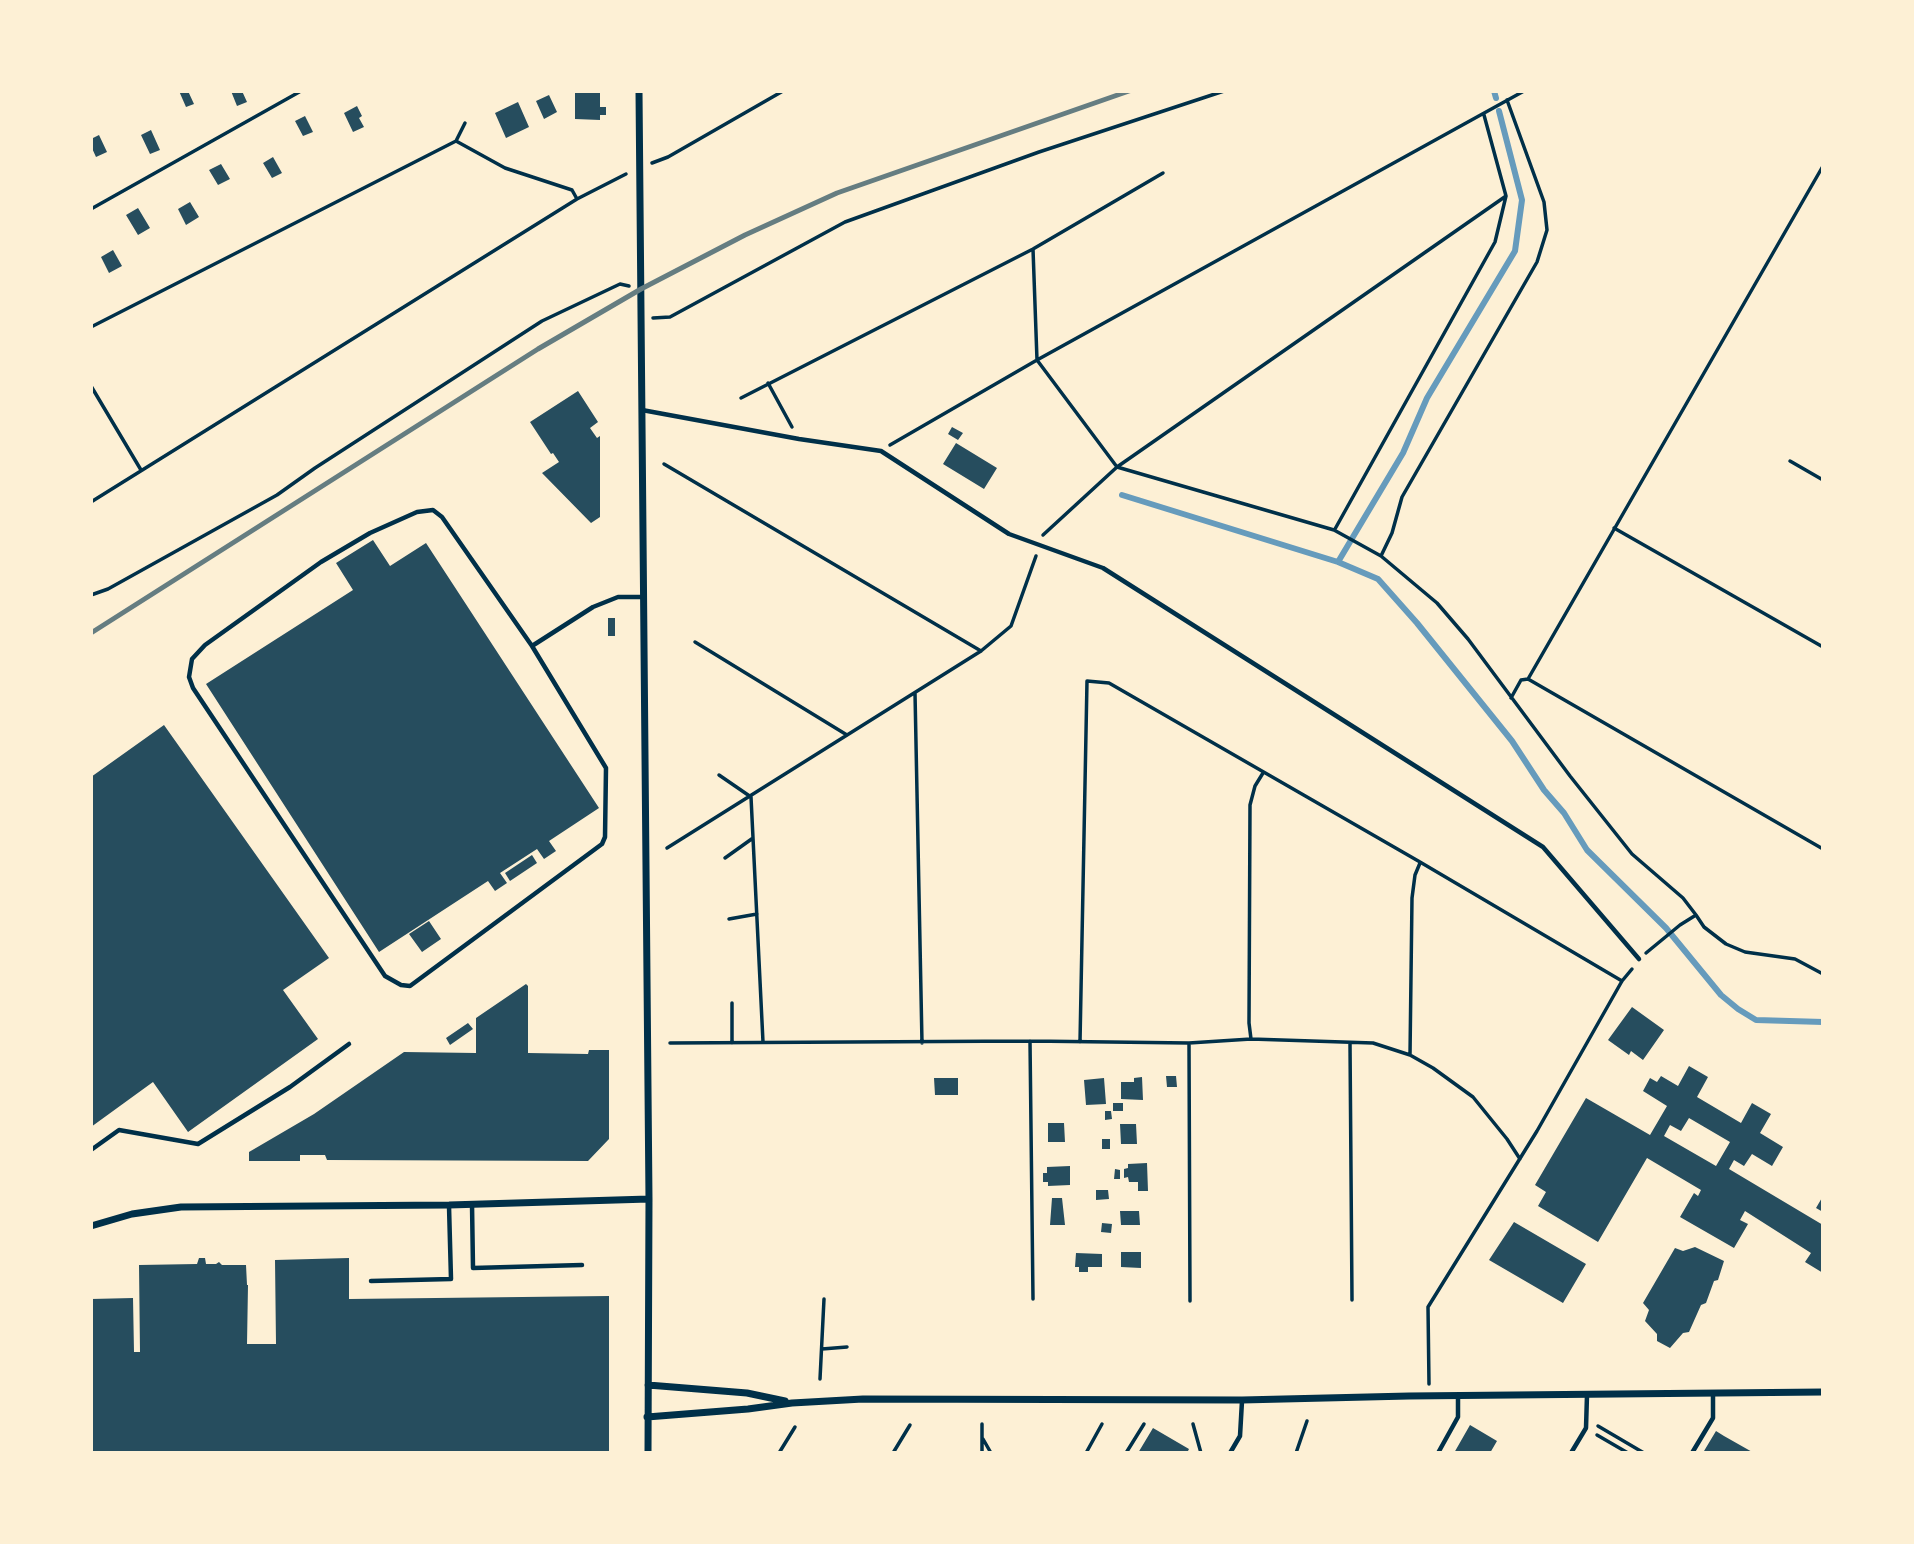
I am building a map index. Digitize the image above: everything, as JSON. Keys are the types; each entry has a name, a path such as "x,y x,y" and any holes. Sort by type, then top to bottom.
{"street":[{"path":"639,91 649,1199 648,1453"},
{"path":"91,1226 132,1214 181,1207 449,1205 649,1199"},
{"path":"648,1385 747,1393 792,1403"},
{"path":"647,1417 792,1403 936,1399 1242,1400 1823,1392"}],"lane":[{"path":"642,411 881,451 1009,534 1103,568 1543,847 1639,960"},
{"path":"433,510 442,517 532,646 606,768 605,836 602,845 410,986 401,985 385,976 193,688 189,677 192,659 205,645 321,562 370,533 417,512 433,510"},
{"path":"532,646 593,607 618,597 643,597"},
{"path":"91,1150 120,1130 198,1144 290,1087 349,1044"},
{"path":"472,1204 473,1268 582,1265"},
{"path":"371,1281 451,1279 449,1205"},
{"path":"1438,1453 1458,1417 1458,1395"},
{"path":"1571,1453 1586,1428 1587,1395"},
{"path":"1692,1453 1713,1418 1713,1395"},
{"path":"1230,1453 1240,1436 1242,1400"}],"path":[{"path":"91,209 301,91"},
{"path":"91,502 577,198 668,157 783,91"},
{"path":"642,318 670,317 845,222 1039,152 1224,91"},
{"path":"881,451 1037,360 1524,91"},
{"path":"1381,556 1392,533 1402,498 1537,262 1547,230 1544,202 1507,100"},
{"path":"1334,530 1495,242 1506,196 1484,115"},
{"path":"91,327 456,141 465,122"},
{"path":"456,141 505,169 572,190 577,198"},
{"path":"1528,679 1823,166"},
{"path":"741,398 1033,249 1163,173"},
{"path":"667,848 981,651 1010,626 1044,533 1117,467 1506,196"},
{"path":"1033,249 1037,360 1117,467 1334,530 1381,556 1437,603 1468,639 1632,854 1683,898 1704,927 1727,944 1745,952 1795,959 1823,974"},
{"path":"91,595 108,589 277,495 542,321 620,284 641,289"},
{"path":"768,383 799,439"},
{"path":"91,386 141,470"},
{"path":"1790,461 1823,480"},
{"path":"664,464 981,651"},
{"path":"1614,528 1823,647"},
{"path":"695,642 847,735"},
{"path":"1511,698 1521,680 1528,679 1823,849"},
{"path":"1080,1042 1087,681 1109,683 1622,981"},
{"path":"915,693 922,1043"},
{"path":"1251,1039 1250,805 1255,786 1263,773"},
{"path":"719,775 751,797"},
{"path":"751,797 763,1043"},
{"path":"725,858 753,838"},
{"path":"1410,1055 1412,898 1420,862"},
{"path":"729,919 757,914"},
{"path":"1660,942 1696,915"},
{"path":"1429,1376 1428,1307 1520,1159 1622,981 1639,960"},
{"path":"732,1003 732,1043"},
{"path":"670,1043 1189,1043 1251,1039 1373,1043 1410,1055 1433,1068 1472,1097 1520,1159"},
{"path":"1030,1041 1033,1299"},
{"path":"1189,1043 1190,1301"},
{"path":"1350,1043 1352,1300"},
{"path":"820,1379 824,1299"},
{"path":"822,1349 847,1347"},
{"path":"1587,1420 1644,1453"},
{"path":"1296,1453 1307,1421"},
{"path":"982,1424 982,1453"},
{"path":"1086,1453 1102,1424"},
{"path":"1126,1453 1144,1424"},
{"path":"1193,1424 1201,1453"},
{"path":"893,1453 910,1425"},
{"path":"779,1453 795,1427"},
{"path":"1586,1428 1628,1453"},
{"path":"982,1437 991,1453"}],"building":[{"path":"179,91 188,91 194,104 186,107"},
{"path":"231,91 242,91 247,102 237,106"},
{"path":"575,93 600,93 600,107 606,107 606,115 600,115 600,120 575,119"},
{"path":"549,95 557,112 544,119 536,101"},
{"path":"518,102 529,127 506,138 495,113"},
{"path":"357,106 364,127 353,132 344,113"},
{"path":"305,116 313,132 303,136 295,121"},
{"path":"151,130 160,150 150,154 141,135"},
{"path":"99,135 107,152 96,157 91,139"},
{"path":"273,157 282,173 272,178 263,163"},
{"path":"221,164 230,179 218,185 209,170"},
{"path":"190,202 199,217 186,225 178,209"},
{"path":"138,208 150,228 138,235 126,215"},
{"path":"113,250 122,266 109,273 101,257"},
{"path":"578,391 598,422 590,428 597,438 600,436 600,517 591,523 542,473 559,462 530,422"},
{"path":"952,427 963,433 958,440 948,434"},
{"path":"956,443 997,468 984,489 943,464"},
{"path":"373,540 390,566 426,543 599,808 549,841 556,851 544,859 537,849 500,873 507,883 495,891 488,881 379,952 206,684 353,590 336,563"},
{"path":"608,618 615,618 615,636 608,636"},
{"path":"164,725 329,958 283,990 318,1039 188,1132 153,1082 91,1127 91,777"},
{"path":"532,855 537,863 510,881 505,873"},
{"path":"429,921 441,939 422,952 409,934"},
{"path":"526,984 528,1053 588,1054 589,1050 609,1050 609,1139 588,1161 327,1160 325,1155 300,1155 300,1161 249,1161 249,1152 314,1114 404,1052 476,1053 476,1018"},
{"path":"1632,1007 1664,1030 1643,1060 1631,1051 1629,1055 1608,1040"},
{"path":"468,1023 473,1029 450,1045 446,1038"},
{"path":"1689,1066 1708,1077 1697,1097 1741,1123 1752,1103 1771,1114 1760,1133 1783,1147 1772,1166 1752,1154 1744,1166 1734,1160 1729,1169 1823,1225 1823,1273 1805,1262 1811,1253 1745,1211 1740,1220 1748,1224 1734,1248 1680,1217 1694,1193 1698,1196 1701,1190 1647,1158 1598,1242 1538,1206 1546,1192 1535,1185 1586,1098 1650,1135 1667,1106 1643,1091 1650,1078 1657,1082 1661,1076 1678,1086","holes":["1689,1118 1730,1142 1716,1166 1664,1136 1670,1125 1681,1131"]},
{"path":"1166,1076 1176,1076 1177,1087 1167,1087"},
{"path":"1142,1077 1143,1100 1121,1099 1121,1082 1134,1082 1134,1078"},
{"path":"934,1078 958,1078 958,1095 935,1095"},
{"path":"1104,1078 1106,1104 1086,1105 1084,1080"},
{"path":"1113,1103 1123,1103 1123,1111 1113,1111"},
{"path":"1105,1111 1111,1111 1112,1119 1105,1120"},
{"path":"1048,1123 1064,1123 1065,1142 1048,1142"},
{"path":"1120,1124 1136,1124 1137,1144 1121,1144"},
{"path":"1102,1139 1110,1139 1110,1149 1102,1149"},
{"path":"1147,1163 1148,1191 1138,1191 1138,1182 1129,1182 1128,1177 1124,1178 1124,1169 1128,1168 1128,1164"},
{"path":"1070,1166 1070,1185 1048,1186 1048,1182 1043,1182 1043,1173 1047,1173 1047,1167"},
{"path":"1115,1169 1120,1170 1120,1179 1114,1179"},
{"path":"1096,1190 1108,1190 1109,1199 1096,1200"},
{"path":"1823,1196 1823,1212 1816,1208"},
{"path":"1052,1198 1062,1198 1065,1225 1050,1225"},
{"path":"1120,1211 1139,1211 1140,1225 1121,1225"},
{"path":"1514,1222 1586,1264 1563,1303 1489,1260"},
{"path":"1102,1223 1112,1224 1111,1233 1101,1232"},
{"path":"1695,1247 1724,1261 1718,1280 1714,1281 1706,1303 1701,1305 1689,1332 1683,1333 1670,1348 1657,1341 1657,1334 1645,1321 1649,1310 1643,1303 1675,1248 1683,1251"},
{"path":"1121,1252 1141,1252 1141,1268 1121,1267"},
{"path":"1076,1253 1102,1254 1102,1267 1088,1267 1088,1272 1079,1272 1079,1267 1075,1267"},
{"path":"199,1258 205,1258 206,1264 219,1262 222,1265 246,1265 247,1344 276,1344 275,1260 349,1258 349,1299 609,1296 609,1453 91,1453 91,1299 133,1298 134,1352 140,1352 139,1265 197,1264"},
{"path":"1470,1425 1497,1441 1490,1453 1454,1453"},
{"path":"1153,1428 1189,1449 1187,1453 1138,1453"},
{"path":"1716,1431 1754,1453 1706,1453 1704,1451"}],"waterway":[{"path":"1494,91 1496,98"},
{"path":"1338,562 1403,453 1427,398 1515,251 1522,200 1499,111"},
{"path":"1122,495 1338,562 1378,579 1512,741 1587,850 1666,928 1721,995 1756,1020 1823,1022"}],"railway":[{"path":"91,633 538,349 641,289 745,235 837,193 1129,91"}]}
